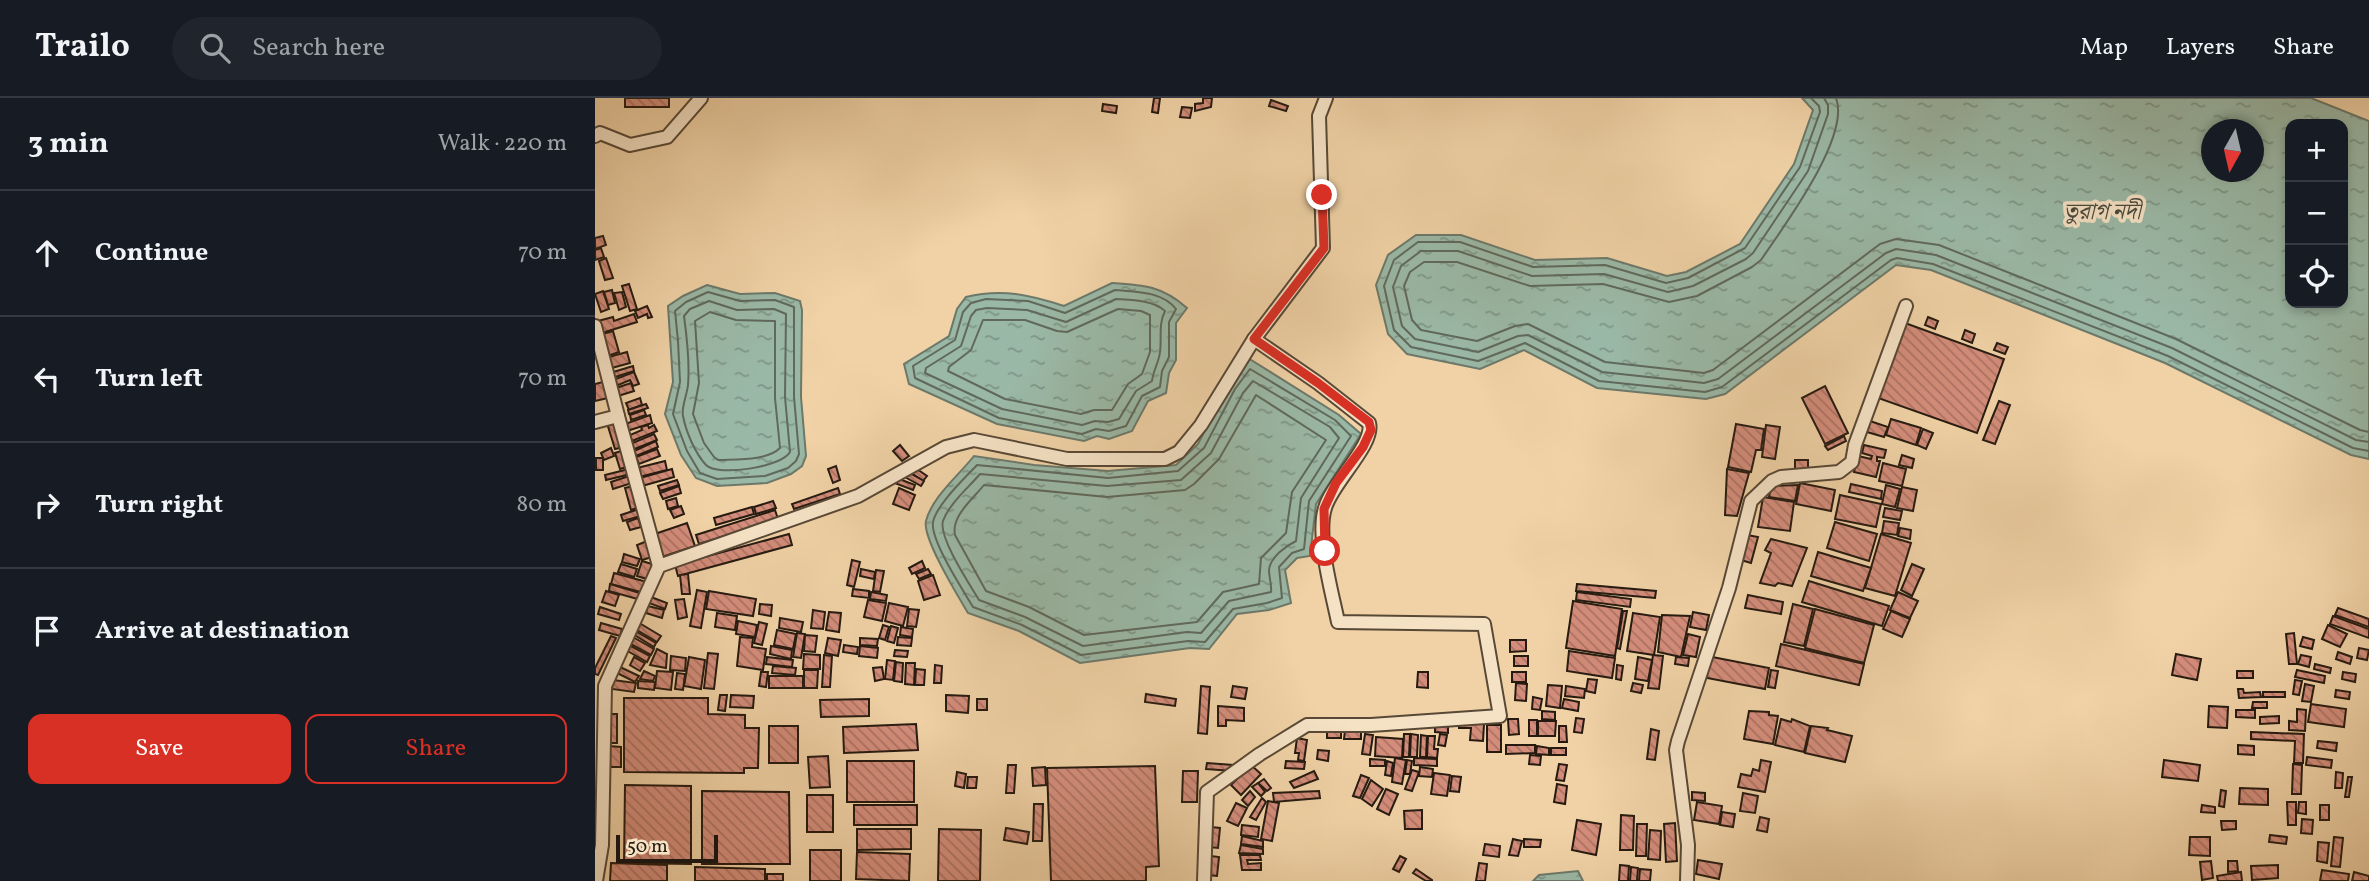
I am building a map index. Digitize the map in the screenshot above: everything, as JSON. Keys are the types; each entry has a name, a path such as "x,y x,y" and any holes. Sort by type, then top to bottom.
{"street":[{"path":"595,136 600,133 630,145 667,137 701,98"},
{"path":"659,566 858,496 946,447 974,440 1067,459 1165,459 1179,452 1201,425 1254,339 1324,248 1319,117 1326,98"},
{"path":"1687,881 1688,845 1676,750 1729,588 1751,501 1772,481 1781,477 1839,472 1852,462 1855,444 1906,306"},
{"path":"595,326 659,566 605,686 602,845 596,881"},
{"path":"1204,881 1207,793 1260,754 1307,726 1371,725 1500,716 1484,624 1338,622 1326,568 1324,509 1336,483 1363,447 1371,430 1369,422 1254,339"},
{"path":"595,422 618,416"}],"water":[{"name":"তুরাগ নদী","path":"1802,98 2311,98 2369,121 2369,459 2351,455 2165,363 1931,270 1896,265 1725,394 1706,399 1597,388 1524,350 1480,369 1407,354 1388,334 1376,285 1388,255 1416,235 1461,235 1535,260 1607,258 1667,276 1686,272 1740,244 1794,164 1813,110"},
{"path":"1112,283 1161,291 1187,308 1176,323 1176,360 1169,373 1166,393 1148,401 1132,431 1109,439 1097,436 1084,441 997,424 909,384 904,364 949,336 957,309 966,297 992,293 1016,294 1064,306"},
{"path":"707,285 740,294 775,293 800,301 801,397 806,456 802,466 791,474 767,483 717,486 696,478 681,455 665,414 673,382 668,306"},
{"path":"1248,358 1339,415 1361,434 1316,504 1310,556 1297,558 1285,570 1291,603 1269,610 1237,614 1209,649 1190,648 1080,663 1019,631 968,613 929,540 926,521 934,503 974,456 1034,465 1108,471 1176,465 1198,444 1229,385"},
{"path":"1578,871 1583,881 1533,881 1539,875"}],"building":[{"path":"625,98 669,98 669,107 625,107"},
{"path":"1154,98 1160,98 1158,113 1152,112"},
{"path":"1203,98 1212,98 1211,107 1195,111 1195,104 1203,103"},
{"path":"1271,100 1288,106 1286,111 1269,106"},
{"path":"1103,104 1117,106 1116,113 1102,111"},
{"path":"1182,107 1192,108 1190,118 1180,117"},
{"path":"603,236 606,245 595,249 595,238"},
{"path":"601,248 604,257 595,260 595,250"},
{"path":"606,258 613,278 605,280 599,261"},
{"path":"629,284 637,309 630,311 622,286"},
{"path":"612,290 615,303 608,305 604,292"},
{"path":"603,291 609,309 601,312 595,294"},
{"path":"622,292 626,307 619,310 614,293"},
{"path":"647,306 652,317 648,318 647,314 638,318 635,311"},
{"path":"634,314 637,322 602,333 598,321 613,317 614,321"},
{"path":"1928,317 1938,321 1935,329 1925,325"},
{"path":"1905,323 2004,359 1977,433 1878,398"},
{"path":"1965,330 1975,334 1972,343 1962,339"},
{"path":"613,331 619,352 605,357 599,335"},
{"path":"1997,343 2008,347 2005,354 1994,350"},
{"path":"627,352 630,363 608,369 605,358"},
{"path":"633,366 634,371 612,378 610,373"},
{"path":"634,372 639,384 633,386 630,380 616,386 613,380"},
{"path":"603,382 608,398 595,401 595,384"},
{"path":"631,383 634,391 618,396 616,388"},
{"path":"1825,386 1848,433 1825,444 1802,398"},
{"path":"640,398 642,405 629,410 626,403"},
{"path":"1999,401 2010,405 1995,444 1983,440"},
{"path":"646,404 648,408 629,414 628,410"},
{"path":"644,410 646,415 631,420 630,415"},
{"path":"650,415 652,423 627,431 625,424"},
{"path":"615,418 624,447 615,449 606,420"},
{"path":"1891,419 1921,428 1916,445 1886,435"},
{"path":"1870,421 1888,427 1884,437 1867,432"},
{"path":"1736,424 1764,429 1761,450 1756,450 1751,472 1728,467"},
{"path":"648,425 649,428 654,425 657,431 632,441 630,435"},
{"path":"1766,425 1780,427 1775,459 1762,457"},
{"path":"1923,429 1933,433 1926,449 1917,445"},
{"path":"654,434 657,440 632,450 630,444"},
{"path":"1844,436 1846,441 1828,450 1825,446"},
{"path":"656,441 658,447 636,456 634,451"},
{"path":"900,445 909,456 902,461 893,451"},
{"path":"1864,445 1886,450 1884,458 1877,457 1877,461 1880,461 1876,477 1854,472 1858,456 1871,459 1872,456 1862,453"},
{"path":"611,448 614,456 604,460 601,453"},
{"path":"657,449 660,456 639,464 636,457"},
{"path":"625,450 630,466 620,469 615,453"},
{"path":"1902,455 1914,459 1912,468 1899,465"},
{"path":"596,458 603,458 603,470 596,470"},
{"path":"1795,460 1808,460 1808,470 1795,470"},
{"path":"665,461 667,470 639,477 637,468"},
{"path":"1883,463 1906,469 1902,486 1879,481"},
{"path":"836,466 840,480 833,483 828,469"},
{"path":"914,467 927,476 923,481 910,472"},
{"path":"629,469 631,474 606,480 605,475"},
{"path":"672,469 674,477 642,486 640,478"},
{"path":"1727,469 1749,473 1737,516 1725,515"},
{"path":"906,471 924,481 921,486 903,476"},
{"path":"629,476 632,483 613,489 611,482"},
{"path":"894,477 915,485 913,490 892,482"},
{"path":"677,480 679,485 660,491 658,486"},
{"path":"1800,483 1835,490 1831,511 1796,504"},
{"path":"1851,484 1882,491 1881,499 1849,492"},
{"path":"1798,485 1795,501 1769,497 1771,486"},
{"path":"1886,485 1900,489 1895,507 1882,504"},
{"path":"633,486 640,507 631,510 625,488"},
{"path":"679,486 681,493 663,499 660,493"},
{"path":"1902,487 1917,490 1913,511 1897,508"},
{"path":"838,488 840,494 794,509 792,504"},
{"path":"899,488 915,495 909,510 893,504"},
{"path":"1840,495 1881,504 1876,527 1835,519"},
{"path":"1763,497 1794,502 1790,531 1758,527"},
{"path":"676,498 678,506 668,509 666,501"},
{"path":"773,501 776,508 756,514 754,507"},
{"path":"681,506 684,514 674,518 670,510"},
{"path":"752,507 754,514 716,525 714,518"},
{"path":"1885,508 1902,511 1900,520 1883,517"},
{"path":"639,509 641,516 623,521 621,515"},
{"path":"775,510 778,519 699,544 696,535"},
{"path":"638,518 641,527 630,530 627,522"},
{"path":"1884,521 1899,523 1897,535 1882,533"},
{"path":"1835,522 1877,534 1869,561 1827,548"},
{"path":"687,523 695,546 659,558 652,535"},
{"path":"1900,528 1911,530 1910,539 1898,536"},
{"path":"789,534 792,545 678,576 675,565"},
{"path":"1881,534 1911,543 1895,596 1865,588"},
{"path":"1747,535 1758,537 1751,563 1741,560"},
{"path":"1771,539 1807,548 1792,586 1760,583 1771,553 1765,550"},
{"path":"647,541 652,557 642,560 637,545"},
{"path":"1818,552 1871,568 1863,591 1811,576"},
{"path":"624,554 640,559 637,566 622,562"},
{"path":"852,560 860,562 854,587 847,585"},
{"path":"642,561 655,565 650,580 637,576"},
{"path":"922,561 925,568 912,574 909,568"},
{"path":"621,564 637,569 634,577 618,572"},
{"path":"1912,564 1924,569 1912,596 1901,590"},
{"path":"861,569 875,572 874,579 860,576"},
{"path":"928,569 931,574 919,579 916,574"},
{"path":"876,570 884,571 880,592 873,591"},
{"path":"614,573 647,582 644,593 611,584"},
{"path":"688,574 690,594 682,594 680,575"},
{"path":"933,575 940,595 924,600 918,581"},
{"path":"1809,581 1889,606 1882,626 1802,602"},
{"path":"610,584 643,594 641,600 609,591"},
{"path":"1577,584 1656,591 1655,598 1576,591"},
{"path":"853,589 869,591 869,598 852,596"},
{"path":"697,590 707,592 701,628 690,626"},
{"path":"606,591 619,595 615,606 602,602"},
{"path":"709,591 756,599 753,616 706,609"},
{"path":"871,592 887,595 886,601 870,599"},
{"path":"1577,592 1631,599 1630,607 1576,600"},
{"path":"1898,592 1918,601 1910,618 1890,610"},
{"path":"1748,595 1783,602 1781,614 1745,608"},
{"path":"651,597 667,603 665,609 649,603"},
{"path":"684,599 687,617 678,619 675,600"},
{"path":"868,600 886,603 882,621 864,617"},
{"path":"1573,601 1622,609 1615,656 1566,648"},
{"path":"889,603 908,607 903,626 885,621"},
{"path":"760,604 772,605 771,616 759,614"},
{"path":"1793,604 1813,609 1804,646 1784,642"},
{"path":"648,606 664,610 662,618 646,613"},
{"path":"600,607 621,614 619,620 598,614"},
{"path":"2338,608 2369,619 2369,627 2335,615"},
{"path":"909,609 919,610 916,627 907,626"},
{"path":"1815,609 1874,625 1864,663 1805,648"},
{"path":"813,610 825,612 823,629 811,628"},
{"path":"1623,611 1627,611 1620,649 1617,648"},
{"path":"1891,611 1910,619 1902,637 1883,629"},
{"path":"829,612 841,613 839,632 826,630"},
{"path":"1693,612 1709,615 1706,630 1690,627"},
{"path":"717,613 737,616 735,630 715,627"},
{"path":"1633,613 1660,617 1654,655 1627,651"},
{"path":"1662,615 1690,616 1681,657 1658,652"},
{"path":"2333,616 2369,629 2369,638 2330,624"},
{"path":"780,618 803,622 801,632 779,628"},
{"path":"636,621 661,636 657,642 632,627"},
{"path":"738,621 757,625 755,637 736,634"},
{"path":"759,622 767,624 762,645 754,643"},
{"path":"601,623 622,629 620,636 599,630"},
{"path":"883,625 889,627 885,640 879,638"},
{"path":"2328,625 2347,634 2340,647 2322,639"},
{"path":"891,626 898,628 894,643 887,641"},
{"path":"901,627 913,629 912,637 900,635"},
{"path":"630,628 656,643 654,647 628,631"},
{"path":"777,630 796,634 793,649 774,645"},
{"path":"797,633 805,634 801,658 793,657"},
{"path":"2294,633 2297,664 2289,664 2286,634"},
{"path":"1688,634 1700,637 1696,657 1683,655"},
{"path":"805,635 817,636 815,652 804,651"},
{"path":"611,636 616,638 598,675 595,674 595,668"},
{"path":"631,636 654,649 651,655 627,642"},
{"path":"740,637 753,638 752,647 766,649 763,670 737,666"},
{"path":"898,637 912,638 911,646 897,645"},
{"path":"2303,637 2314,640 2312,649 2300,646"},
{"path":"828,638 841,640 838,656 825,653"},
{"path":"860,638 878,639 877,646 860,645"},
{"path":"1510,640 1526,640 1526,651 1510,652"},
{"path":"627,644 650,656 647,662 624,649"},
{"path":"1781,644 1864,664 1859,685 1776,666"},
{"path":"844,645 858,647 857,654 843,652"},
{"path":"771,646 792,650 791,659 770,654"},
{"path":"860,646 878,648 877,658 859,656"},
{"path":"2359,648 2369,650 2367,660 2357,658"},
{"path":"657,649 667,654 666,668 650,665"},
{"path":"895,650 908,651 907,657 894,656"},
{"path":"1569,651 1615,658 1612,678 1567,671"},
{"path":"2338,652 2352,657 2350,664 2336,659"},
{"path":"708,653 718,654 714,689 704,688"},
{"path":"804,654 820,655 820,669 803,669"},
{"path":"2176,654 2201,659 2197,680 2172,675"},
{"path":"824,655 832,656 830,687 822,687"},
{"path":"1653,655 1663,656 1659,689 1648,688"},
{"path":"2301,655 2311,657 2309,667 2298,664"},
{"path":"671,656 686,658 685,671 670,670"},
{"path":"1514,656 1528,656 1528,666 1514,666"},
{"path":"1707,656 1769,668 1765,689 1702,677"},
{"path":"634,657 645,663 640,671 630,665"},
{"path":"689,657 705,660 701,689 684,686"},
{"path":"767,657 793,660 792,667 766,664"},
{"path":"1638,657 1652,660 1648,681 1635,679"},
{"path":"1676,657 1689,658 1688,666 1675,664"},
{"path":"887,660 895,661 893,680 885,679"},
{"path":"896,662 903,663 902,682 894,681"},
{"path":"906,663 915,663 914,685 905,684"},
{"path":"2315,664 2331,668 2330,673 2314,669"},
{"path":"935,665 942,666 941,683 934,683"},
{"path":"1617,665 1623,666 1621,680 1616,679"},
{"path":"773,666 796,668 795,675 772,673"},
{"path":"620,667 639,676 635,682 617,673"},
{"path":"882,667 884,679 875,681 873,668"},
{"path":"916,669 925,670 924,685 915,685"},
{"path":"804,670 818,670 817,688 804,688"},
{"path":"1771,670 1778,671 1775,688 1768,687"},
{"path":"2297,670 2325,676 2324,683 2295,677"},
{"path":"644,671 655,676 653,681 640,679"},
{"path":"657,671 673,672 671,690 655,688"},
{"path":"2237,671 2253,671 2253,678 2237,678"},
{"path":"761,672 768,672 766,687 759,686"},
{"path":"1418,672 1428,672 1428,688 1417,687"},
{"path":"1512,672 1526,672 1526,682 1512,682"},
{"path":"2343,672 2356,674 2355,682 2342,679"},
{"path":"677,673 685,674 683,690 675,689"},
{"path":"769,676 803,676 803,688 769,688"},
{"path":"1588,679 1597,680 1595,693 1586,691"},
{"path":"613,680 636,683 634,692 612,689"},
{"path":"2295,680 2302,681 2299,695 2293,694"},
{"path":"638,681 655,682 654,690 638,688"},
{"path":"1516,683 1527,684 1526,701 1515,700"},
{"path":"1633,683 1643,685 1641,693 1631,691"},
{"path":"2305,684 2314,686 2311,702 2302,701"},
{"path":"1548,685 1562,686 1560,708 1546,706"},
{"path":"1201,686 1210,687 1207,734 1198,733"},
{"path":"1233,686 1247,688 1245,699 1231,697"},
{"path":"1566,686 1585,689 1584,698 1565,696"},
{"path":"2238,689 2243,689 2244,693 2260,692 2261,697 2239,698"},
{"path":"2336,690 2350,692 2349,699 2335,697"},
{"path":"2263,692 2285,692 2285,697 2263,697"},
{"path":"1146,694 1176,699 1175,706 1145,702"},
{"path":"720,695 727,695 725,711 718,710"},
{"path":"731,695 754,696 753,708 730,707"},
{"path":"946,695 969,696 968,713 946,711"},
{"path":"1533,697 1542,699 1540,710 1532,709"},
{"path":"624,698 708,698 708,714 745,715 745,728 759,728 758,768 744,768 744,773 624,772"},
{"path":"869,699 869,716 821,717 820,700"},
{"path":"977,699 987,699 987,710 977,710"},
{"path":"1564,699 1579,702 1578,711 1562,708"},
{"path":"2253,702 2267,702 2267,708 2252,708"},
{"path":"2311,704 2346,709 2344,727 2308,722"},
{"path":"1218,706 1244,708 1244,721 1226,720 1226,726 1218,726"},
{"path":"2209,706 2228,707 2227,728 2208,727"},
{"path":"2297,709 2306,710 2305,731 2289,730 2289,721 2297,722"},
{"path":"2236,710 2255,710 2255,718 2236,717"},
{"path":"1542,711 1555,712 1555,720 1542,719"},
{"path":"1749,711 1769,712 1769,715 1778,716 1773,744 1744,739"},
{"path":"608,714 617,714 617,743 608,743"},
{"path":"2279,716 2279,723 2260,724 2260,717"},
{"path":"1576,718 1584,719 1582,733 1574,732"},
{"path":"1508,719 1518,719 1519,734 1509,735"},
{"path":"1781,719 1791,722 1792,719 1810,726 1804,752 1775,745"},
{"path":"1529,720 1537,720 1537,736 1529,736"},
{"path":"1538,721 1556,721 1555,736 1538,736"},
{"path":"916,724 918,750 844,753 843,727"},
{"path":"1459,724 1484,724 1483,741 1470,740 1471,728 1459,728"},
{"path":"1435,725 1448,725 1448,733 1435,732"},
{"path":"1487,725 1501,725 1501,752 1487,752"},
{"path":"769,726 798,726 798,763 769,763"},
{"path":"1559,726 1566,726 1567,742 1559,742"},
{"path":"1811,726 1852,736 1845,762 1805,753"},
{"path":"1651,729 1659,731 1655,760 1647,759"},
{"path":"1345,730 1361,731 1361,739 1344,739"},
{"path":"1327,732 1341,732 1341,738 1327,738"},
{"path":"2251,732 2304,734 2303,763 2294,763 2295,741 2251,739"},
{"path":"1365,734 1373,735 1370,755 1362,754"},
{"path":"1404,734 1410,734 1409,757 1403,757"},
{"path":"1411,734 1418,735 1417,757 1410,757"},
{"path":"1440,734 1447,735 1445,746 1438,745"},
{"path":"1421,735 1427,736 1426,757 1420,757"},
{"path":"1428,736 1435,736 1434,749 1438,749 1437,758 1427,757"},
{"path":"1376,737 1403,739 1402,758 1375,756"},
{"path":"1297,738 1307,740 1304,761 1298,760 1299,753 1295,753"},
{"path":"2318,741 2337,743 2336,751 2317,748"},
{"path":"1506,745 1535,745 1535,753 1506,754"},
{"path":"2238,745 2254,746 2254,755 2238,754"},
{"path":"609,746 621,747 621,767 609,767"},
{"path":"1537,746 1549,748 1549,755 1536,754"},
{"path":"1551,748 1566,748 1566,755 1551,755"},
{"path":"1318,750 1329,751 1328,761 1317,759"},
{"path":"1530,755 1541,756 1540,765 1529,764"},
{"path":"828,756 830,787 810,788 808,757"},
{"path":"2307,757 2332,760 2331,768 2306,765"},
{"path":"1395,758 1406,760 1402,784 1392,782"},
{"path":"1414,758 1437,759 1437,766 1414,765"},
{"path":"1370,759 1385,760 1385,766 1370,766"},
{"path":"1407,760 1412,761 1410,774 1405,774"},
{"path":"1761,760 1771,762 1765,792 1738,787 1741,774 1751,776 1753,769 1759,771"},
{"path":"2164,760 2200,765 2198,781 2162,777"},
{"path":"847,761 914,761 914,802 847,802"},
{"path":"1286,761 1305,762 1304,769 1285,768"},
{"path":"1387,761 1393,763 1391,776 1385,775"},
{"path":"1207,763 1233,765 1233,771 1206,769"},
{"path":"1559,764 1567,765 1564,781 1556,780"},
{"path":"2293,764 2302,765 2301,794 2292,794"},
{"path":"1008,765 1016,765 1014,793 1006,793"},
{"path":"1251,765 1261,774 1241,795 1231,785"},
{"path":"1155,766 1159,866 1146,867 1146,881 1051,881 1047,768"},
{"path":"1045,767 1046,785 1033,786 1032,768"},
{"path":"1420,767 1433,769 1432,777 1419,776"},
{"path":"1412,770 1419,772 1412,791 1405,789"},
{"path":"1183,771 1198,771 1197,802 1182,802"},
{"path":"1314,771 1318,779 1294,788 1290,782"},
{"path":"957,772 966,774 964,788 955,786"},
{"path":"2336,772 2343,773 2342,788 2335,788"},
{"path":"1434,773 1450,775 1447,796 1431,794"},
{"path":"1361,775 1369,778 1360,798 1353,796"},
{"path":"1452,776 1461,777 1459,792 1450,791"},
{"path":"968,777 977,777 976,788 967,788"},
{"path":"2348,777 2352,777 2349,797 2345,797"},
{"path":"1264,779 1271,788 1267,791 1258,783"},
{"path":"1371,780 1383,789 1372,806 1362,799"},
{"path":"1258,783 1265,792 1261,796 1252,787"},
{"path":"1557,784 1567,786 1565,804 1554,802"},
{"path":"625,785 691,786 691,864 624,863"},
{"path":"2240,788 2268,789 2268,805 2239,804"},
{"path":"1386,789 1398,794 1389,815 1377,809"},
{"path":"2221,790 2226,791 2224,807 2219,806"},
{"path":"702,791 789,792 790,864 702,864"},
{"path":"1250,791 1255,797 1248,806 1242,800"},
{"path":"1319,791 1320,798 1274,802 1273,793"},
{"path":"1692,792 1705,793 1705,801 1692,800"},
{"path":"1743,793 1758,796 1755,813 1740,811"},
{"path":"807,795 833,795 833,832 807,832"},
{"path":"1262,798 1266,802 1256,820 1250,817"},
{"path":"1268,801 1279,803 1272,841 1261,839"},
{"path":"1697,802 1722,806 1719,824 1694,820"},
{"path":"2287,802 2296,802 2296,825 2288,825"},
{"path":"2299,802 2306,802 2306,814 2298,813"},
{"path":"1236,803 1247,808 1238,826 1227,821"},
{"path":"1034,804 1043,804 1042,841 1033,841"},
{"path":"854,805 917,805 917,825 854,825"},
{"path":"2202,805 2215,807 2215,813 2201,812"},
{"path":"2320,805 2329,805 2329,820 2320,820"},
{"path":"1422,810 1422,829 1405,829 1404,811"},
{"path":"1722,812 1735,814 1733,827 1720,825"},
{"path":"1621,815 1634,816 1633,850 1620,850"},
{"path":"1760,817 1769,819 1767,832 1757,830"},
{"path":"2302,819 2313,820 2312,834 2301,833"},
{"path":"1577,820 1601,824 1596,855 1572,850"},
{"path":"2221,821 2236,821 2236,829 2222,830"},
{"path":"1675,823 1677,861 1666,862 1664,824"},
{"path":"1637,824 1647,824 1646,856 1636,856"},
{"path":"1242,825 1259,827 1258,837 1241,835"},
{"path":"1211,827 1220,828 1218,848 1210,847"},
{"path":"1006,828 1029,832 1027,844 1004,840"},
{"path":"857,829 911,829 911,849 857,850"},
{"path":"939,829 981,830 980,881 938,881"},
{"path":"1650,830 1661,831 1660,860 1648,859"},
{"path":"2270,835 2287,837 2286,844 2269,842"},
{"path":"1242,836 1263,841 1263,847 1241,844"},
{"path":"2190,837 2210,837 2210,856 2189,855"},
{"path":"2334,837 2343,838 2340,867 2331,866"},
{"path":"1513,839 1522,841 1518,856 1509,855"},
{"path":"1524,839 1541,840 1540,847 1524,847"},
{"path":"2318,842 2329,843 2327,863 2317,861"},
{"path":"1485,844 1500,846 1499,857 1483,855"},
{"path":"1241,845 1263,849 1263,854 1239,853"},
{"path":"810,850 841,850 841,881 810,881"},
{"path":"857,852 910,854 909,881 856,879"},
{"path":"1240,855 1260,855 1261,860 1247,860 1248,864 1261,863 1261,870 1242,870"},
{"path":"1211,856 1219,857 1217,876 1208,875"},
{"path":"1400,856 1406,859 1399,872 1393,869"},
{"path":"1698,860 1722,864 1719,879 1696,874"},
{"path":"2211,861 2213,878 2202,880 2200,862"},
{"path":"2228,861 2237,861 2238,871 2228,872"},
{"path":"611,863 667,865 667,881 610,881"},
{"path":"1479,863 1487,864 1485,881 1476,881"},
{"path":"1620,865 1629,866 1628,881 1619,881"},
{"path":"2278,865 2278,878 2252,880 2251,866"},
{"path":"695,867 765,869 765,881 695,881"},
{"path":"1631,867 1638,868 1637,881 1630,881"},
{"path":"1416,869 1432,881 1426,881 1413,873"},
{"path":"1640,869 1651,870 1650,881 1639,881"},
{"path":"2322,870 2349,874 2348,881 2320,881"},
{"path":"2241,872 2242,881 2218,881 2217,876"},
{"path":"2354,872 2369,876 2369,881 2352,881"},
{"path":"767,874 783,874 783,881 767,881"}],"route":[{"path":"1322,195 1324,248 1254,339 1369,422 1371,430 1363,447 1336,483 1324,509 1325,551"}]}
